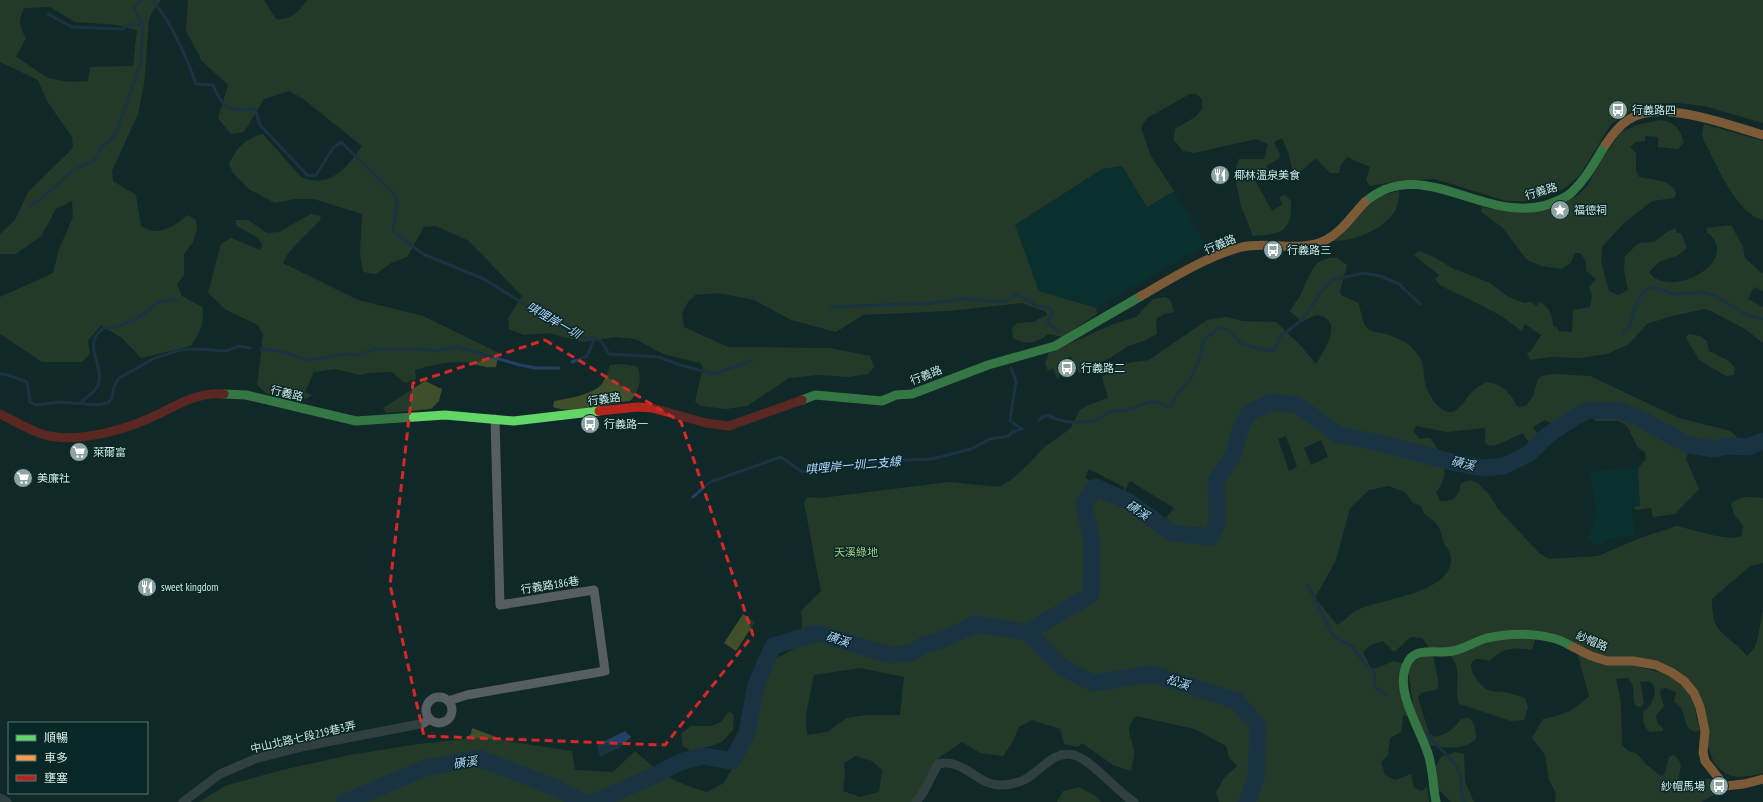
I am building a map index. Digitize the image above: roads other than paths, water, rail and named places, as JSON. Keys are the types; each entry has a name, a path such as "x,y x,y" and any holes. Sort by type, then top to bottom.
{"street":[{"name":"行義路","path":"0,414 42,434 69,438 95,435 127,426 159,414 185,400 210,393 246,395 356,421 445,415 514,421 638,407 652,408 706,423 729,426 815,395 882,401 896,395 912,394 1015,357 1046,350 1151,290 1206,262 1242,247 1272,244 1311,244 1324,240 1337,232 1359,207 1377,191 1393,185 1420,184 1441,188 1501,207 1513,209 1532,208 1553,202 1571,194 1579,186 1611,134 1619,125 1643,113 1663,109 1676,111 1763,135"},
{"name":"行義路186巷","path":"450,705 467,695 605,671 594,590 500,605 495,419"},
{"name":"紗帽路","path":"1436,802 1429,757 1409,708 1404,680 1405,666 1410,658 1418,653 1436,650 1453,652 1488,638 1540,635 1561,640 1577,650 1608,661 1627,661 1654,664 1676,674 1696,694 1701,707 1705,739 1703,756 1710,769 1725,786 1744,784 1763,779"},
{"path":"436,697 444,698 450,705 449,718 442,723 433,722 427,715 428,702 436,697"},
{"name":"中山北路七段219巷3弄","path":"183,802 220,774 254,759 306,746 416,725 427,715"},
{"path":"916,802 923,793 938,764 945,762 956,765 983,780 998,785 1015,783 1027,778 1053,758 1063,754 1074,755 1087,763 1134,802"},
{"path":"0,798 7,802"}],"waterway":[{"path":"48,14 72,27 122,29 132,24 143,26 134,8 141,0"},
{"name":"唭哩岸一圳","path":"151,0 158,7 171,27 196,84 213,85 220,100 228,108 239,110 255,109 260,125 308,176 316,175 333,148 341,142 395,195 397,201 393,231 423,254 484,279 551,321 583,338 595,338 601,341 609,354 659,357 680,365 714,374 753,360"},
{"path":"30,206 42,198 72,171 95,160 102,146 109,142 116,133 141,62 143,26"},
{"path":"1039,420 1048,415 1066,422 1086,422 1099,419 1110,412 1128,410 1150,402 1157,402 1168,407 1171,406 1177,394 1190,380 1201,354 1203,341 1218,328 1229,330 1241,344 1270,351 1275,350 1280,337 1303,319 1321,292 1332,280 1364,273 1380,276 1399,284 1420,304"},
{"path":"1623,334 1630,325 1636,305 1641,295 1649,288 1654,287 1673,294 1703,292 1716,296 1747,315 1763,319"},
{"path":"830,307 931,303 962,299 1004,302 1017,294 1037,306 1050,308 1052,312 1048,323 1059,332"},
{"path":"81,403 95,390 98,385 99,373 94,344 96,337 103,328 116,327 135,320 159,302 175,299"},
{"path":"572,362 587,356 595,338"},
{"path":"0,374 8,375 27,382 30,402 36,405 60,402 96,405 108,403 112,398 114,387 119,378 155,358 180,350 196,349 226,351 239,346 250,348"},
{"path":"261,349 279,351 308,360 349,354 359,355 375,349 422,349 435,351 457,347 520,365 536,368 559,368"},
{"path":"1011,368 1016,381 1010,421 1022,429"},
{"name":"磺溪","path":"594,802 683,761 703,756 732,761 747,733 756,685 773,646 818,633 889,655 911,653 924,645 944,639 976,624 1027,632 1091,595 1092,543 1084,504 1096,487 1129,502 1172,533 1211,537 1217,523 1216,481 1233,455 1241,427 1250,412 1272,402 1297,405 1339,435 1380,443 1451,462 1484,468 1504,466 1528,454 1548,435 1573,418 1589,410 1621,411 1637,417 1688,445 1715,449 1725,446 1748,447 1763,441"},
{"name":"唭哩岸一圳二支線","path":"693,497 710,482 781,457 802,472 879,461 932,459 971,449 990,439 1009,436 1012,432 1022,429"},
{"path":"1308,585 1333,636 1353,647 1365,665 1374,671 1375,687 1386,695"},
{"name":"松溪","path":"1027,632 1062,667 1093,683 1152,674 1237,701 1258,726 1256,778 1247,802"},
{"path":"1426,732 1433,742 1451,759 1458,769 1461,777 1462,794 1465,802"},
{"name":"磺溪","path":"345,802 425,768 478,758 554,787 583,802"}],"place":[{"name":"行義路四","path":"1618,110"},
{"name":"椰林溫泉美食","path":"1220,175"},
{"name":"福德祠","path":"1560,210"},
{"name":"行義路三","path":"1273,250"},
{"name":"行義路二","path":"1067,368"},
{"name":"行義路一","path":"590,424"},
{"name":"萊爾富","path":"79,452"},
{"name":"美廉社","path":"23,478"},
{"name":"sweet kingdom","path":"147,587"},
{"name":"紗帽馬場","path":"1719,786"}],"park label":[{"name":"天溪綠地","path":"856,552"}]}
